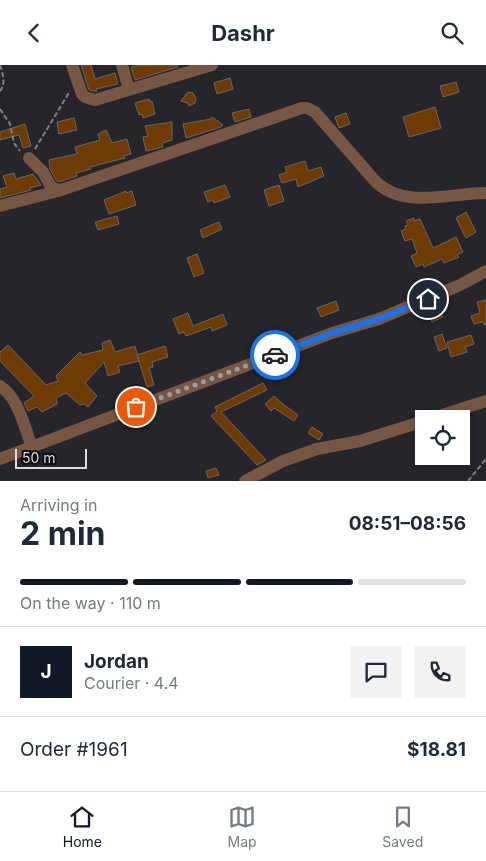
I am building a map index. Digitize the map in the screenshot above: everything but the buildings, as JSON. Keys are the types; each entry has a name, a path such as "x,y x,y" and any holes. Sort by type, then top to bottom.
{"street":[{"path":"72,65 82,94 95,100 207,66"},
{"path":"122,65 129,90"},
{"path":"0,206 58,191 302,108 315,112 383,189 393,194 422,198 486,193"},
{"path":"29,158 43,172 50,185 58,191"},
{"path":"0,459 332,333 379,319 460,285 486,271"},
{"path":"0,386 8,391 13,398 32,447"},
{"path":"458,410 486,401"},
{"path":"245,481 283,461 318,449 360,441 415,424"}],"path":[{"path":"0,65 4,76 3,88 0,91"},
{"path":"0,109 10,124 14,143 29,158 77,81"},
{"path":"468,481 486,459"}],"way so far":[{"path":"136,407 275,355"}],"route":[{"path":"275,355 332,333 379,319 428,299"}]}
